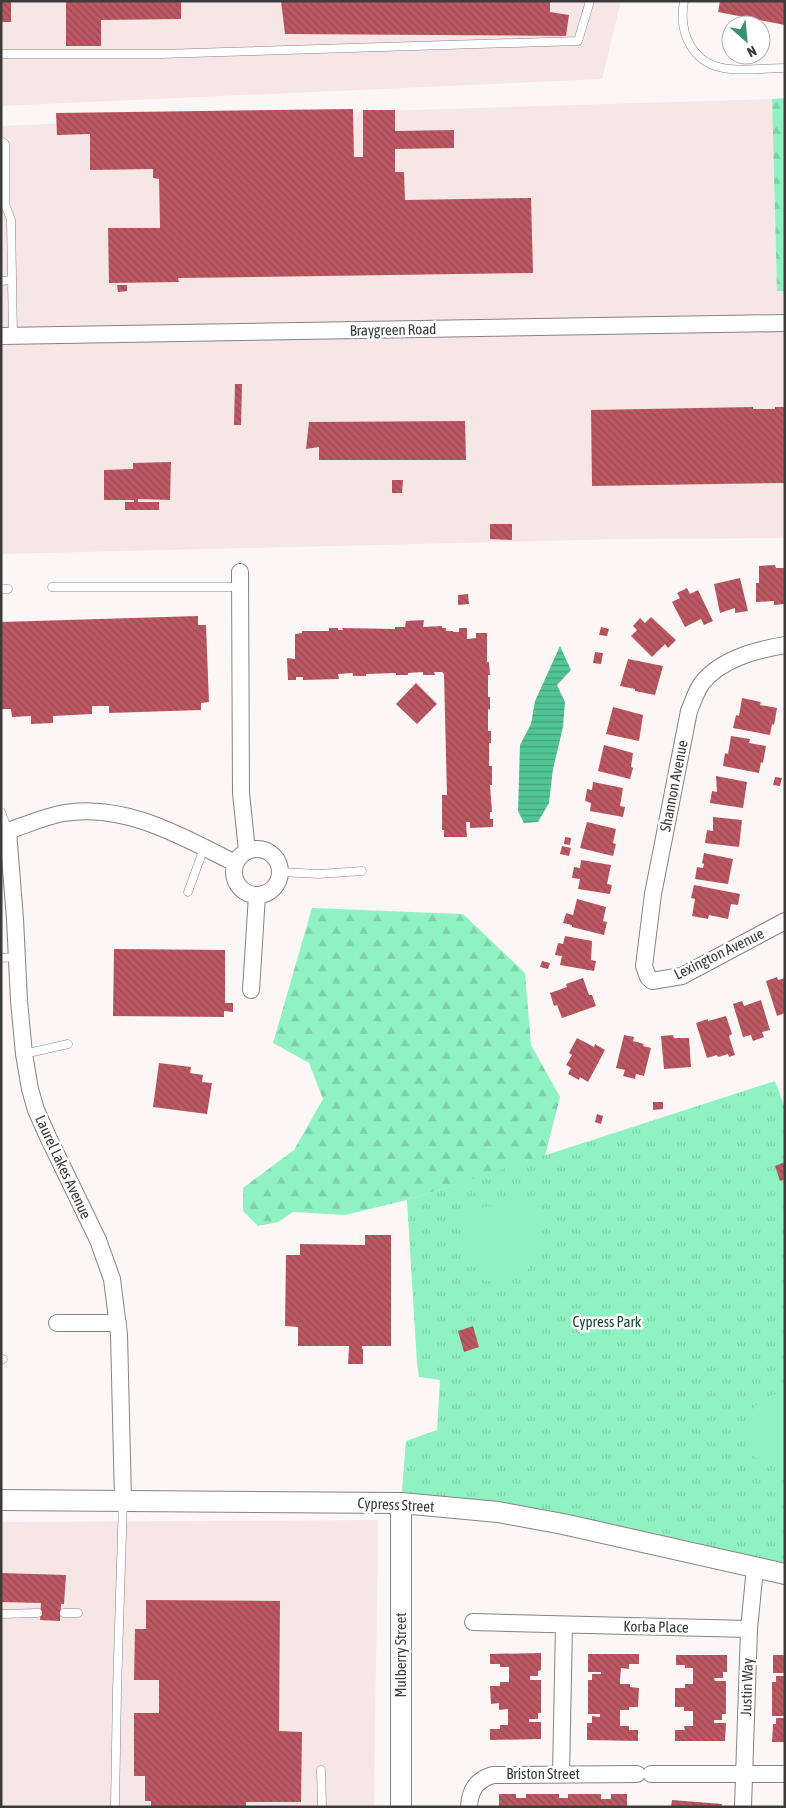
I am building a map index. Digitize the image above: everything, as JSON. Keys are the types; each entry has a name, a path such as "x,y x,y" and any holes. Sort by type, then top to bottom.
{"street":[{"name":"Braygreen Road","path":"7,336 785,323"},
{"path":"240,579 241,793 248,851"},
{"name":"Shannon Avenue","path":"652,981 648,977 644,966 653,894 689,711 701,684 727,663 746,654 785,645"},
{"path":"5,832 63,814 107,813 154,824 235,864"},
{"name":"Laurel Lakes Avenue","path":"5,832 9,958 30,1089 36,1110 106,1259 112,1279 118,1323 123,1500"},
{"path":"256,849 265,851 273,855 278,863 280,872 278,880 273,888 266,893 248,894 240,889 235,881 235,864 240,856 248,851 256,849"},
{"path":"251,990 257,895"},
{"name":"Lexington Avenue","path":"652,981 682,976 785,921"},
{"path":"57,1322 118,1323"},
{"name":"Cypress Street","path":"1,1500 401,1503 498,1512 554,1522 785,1574"},
{"name":"Mulberry Street","path":"401,1503 401,1807"},
{"name":"Justin Way","path":"743,1807 749,1629 755,1568"},
{"name":"Korba Place","path":"473,1622 749,1629"},
{"path":"561,1775 564,1624"},
{"name":"Briston Street","path":"469,1807 473,1788 477,1782 487,1776 501,1774 785,1774"}],"lane":[{"path":"1,54 161,54 578,41 590,1"},
{"path":"684,1 683,29 696,53 704,60 730,69 785,68"},
{"path":"1,141 5,144 5,204 11,220 12,280 7,336"},
{"path":"1,281 12,280"},
{"path":"52,587 240,579"},
{"path":"1,812 5,832"},
{"path":"188,892 204,848"},
{"path":"280,872 319,874 362,871"},
{"path":"24,1054 68,1044"},
{"path":"115,1807 123,1500"},
{"path":"1,1614 38,1613"},
{"path":"64,1613 78,1613"},
{"path":"321,1770 322,1807"}],"shaded area":[{"path":"1,1 621,1 602,79 1,106"},
{"path":"772,99 777,291 785,291 785,538 625,539 1,554 1,126 247,115"},
{"path":"560,646 571,670 557,685 565,702 563,727 553,769 549,803 538,822 524,823 518,811 520,745 531,724 535,701"},
{"path":"378,1520 374,1807 1,1807 1,1522"}],"green space":[{"path":"785,98 785,291 777,291 772,99"},
{"path":"312,908 463,914 525,973 531,1045 560,1097 545,1156 407,1200 345,1215 293,1212 278,1222 258,1226 243,1211 243,1188 294,1150 323,1099 309,1063 273,1043"},
{"name":"Cypress Park","path":"775,1081 785,1108 785,1566 401,1503 406,1441 437,1430 440,1380 419,1377 407,1200"},
{"path":"512,1202 530,1208 542,1231 541,1248 526,1272 508,1280 485,1281 474,1266 457,1212"},
{"path":"785,1392 785,1462 759,1460 748,1453 746,1441 747,1421 756,1406 763,1400"}],"building":[{"path":"1,1 11,1 11,22 1,22"},
{"path":"66,1 181,1 181,19 101,20 101,46 66,46"},
{"path":"281,1 550,1 550,12 569,15 566,36 285,34"},
{"path":"720,1 785,1 785,25 771,22 771,15 733,15 718,12"},
{"path":"353,109 354,157 363,157 363,110 395,110 395,131 454,130 454,148 395,149 395,172 404,172 405,200 531,198 533,273 178,278 179,282 109,283 108,228 160,228 159,179 153,178 153,169 90,170 90,134 57,135 56,113"},
{"path":"117,285 127,285 127,291 118,292"},
{"path":"235,384 242,384 241,425 234,425"},
{"path":"753,407 753,409 775,409 775,407 785,407 785,483 592,486 591,410"},
{"path":"465,421 466,460 319,460 319,447 306,449 309,422"},
{"path":"171,462 170,500 138,499 138,502 159,502 159,510 125,510 125,502 134,502 134,500 104,500 104,470 133,469 133,463"},
{"path":"392,480 403,480 402,493 392,493"},
{"path":"490,524 512,524 512,540 490,539"},
{"path":"775,565 776,568 785,568 785,604 774,605 774,601 756,602 756,583 759,583 759,566"},
{"path":"740,578 748,611 735,613 735,608 720,613 714,584"},
{"path":"687,588 690,594 698,590 713,621 704,625 701,619 685,627 672,602 680,598 677,593"},
{"path":"468,594 469,604 458,605 458,595"},
{"path":"198,616 198,625 206,625 209,702 201,703 201,710 109,713 109,706 92,706 92,714 53,716 53,723 31,724 31,716 12,717 11,709 1,709 1,622"},
{"path":"651,617 676,640 668,648 665,644 652,657 631,636 637,630 633,626 640,618 645,623"},
{"path":"424,620 423,627 442,626 442,628 446,628 446,631 453,632 459,632 459,628 467,628 467,639 476,638 476,633 487,633 487,662 489,662 490,675 488,675 490,710 488,709 488,731 491,731 489,766 492,766 492,785 490,785 492,812 490,812 490,819 493,819 493,827 470,828 470,822 466,822 467,837 444,837 444,830 442,830 442,795 447,795 444,674 442,672 434,672 435,675 423,675 423,672 408,673 408,675 396,675 396,673 366,674 366,676 353,676 353,673 338,674 339,679 303,680 303,677 296,677 296,680 288,680 287,658 295,659 295,634 302,633 302,631 329,631 329,628 338,628 338,630 343,630 342,628 395,629 395,627 405,627 406,621"},
{"path":"601,627 609,629 607,636 599,635"},
{"path":"595,652 603,653 601,664 593,663"},
{"path":"628,659 663,666 655,695 620,686"},
{"path":"416,683 437,704 417,724 396,704"},
{"path":"742,698 761,702 760,705 777,708 770,735 733,728 736,715 739,716"},
{"path":"613,707 643,715 639,741 606,734"},
{"path":"731,736 750,739 749,743 766,746 759,773 723,766 725,753 728,754"},
{"path":"604,745 633,753 631,767 633,768 630,779 598,771"},
{"path":"716,776 747,782 743,808 710,803 712,791 717,792"},
{"path":"775,777 782,778 780,786 773,785"},
{"path":"593,782 623,788 620,806 625,807 623,817 590,811 591,803 585,801 587,789 592,790"},
{"path":"713,817 742,820 739,847 705,843 707,830 713,831"},
{"path":"587,822 616,829 613,843 616,844 613,856 580,848"},
{"path":"565,837 571,838 570,845 564,844"},
{"path":"562,846 571,848 569,856 560,854"},
{"path":"704,853 733,859 728,884 695,879 697,867 703,868"},
{"path":"581,860 611,865 607,884 612,885 610,894 578,889 580,879 572,878 574,867 580,868"},
{"path":"694,885 740,894 738,905 731,904 728,919 709,915 708,919 692,916 695,899 691,898"},
{"path":"577,899 606,907 603,921 607,922 604,935 563,923 566,913 573,915"},
{"path":"565,936 592,941 591,960 596,961 594,971 560,965 562,956 555,955 558,943 563,944"},
{"path":"114,949 225,950 225,1003 233,1003 233,1012 224,1011 224,1017 113,1016"},
{"path":"542,961 550,963 548,969 540,967"},
{"path":"777,977 778,980 785,978 785,1013 777,1016 766,981"},
{"path":"583,978 589,995 592,995 596,1006 562,1018 557,1005 554,1006 550,993 567,987 566,984"},
{"path":"761,1000 770,1030 762,1032 764,1037 753,1041 751,1035 743,1037 733,1004 742,1001 744,1006"},
{"path":"726,1016 732,1034 729,1036 735,1055 729,1057 728,1054 718,1057 717,1055 707,1058 696,1023"},
{"path":"624,1035 634,1037 633,1041 651,1048 644,1076 636,1074 635,1079 623,1076 625,1070 616,1068"},
{"path":"673,1035 674,1038 689,1038 691,1067 664,1069 661,1036"},
{"path":"577,1038 594,1047 595,1044 605,1050 588,1082 580,1077 579,1080 568,1074 571,1068 566,1065 572,1055 569,1053"},
{"path":"159,1063 191,1067 190,1073 203,1075 202,1082 212,1083 207,1114 153,1107"},
{"path":"653,1102 663,1102 663,1109 653,1110"},
{"path":"597,1114 603,1116 601,1124 595,1122"},
{"path":"785,1162 785,1179 780,1181 775,1166"},
{"path":"365,1235 391,1235 391,1346 362,1346 363,1364 348,1364 349,1346 298,1346 298,1327 285,1326 286,1255 300,1255 300,1244 365,1245"},
{"path":"473,1326 479,1347 464,1352 458,1331"},
{"path":"1,1573 66,1575 64,1604 61,1604 60,1621 40,1620 41,1603 1,1602"},
{"path":"146,1600 280,1601 279,1731 302,1732 301,1802 246,1802 246,1807 151,1807 151,1801 145,1801 145,1776 134,1776 134,1713 159,1713 159,1680 134,1680 135,1629 146,1629"},
{"path":"541,1653 541,1670 538,1671 538,1676 530,1676 530,1680 541,1680 541,1713 538,1713 538,1719 529,1719 529,1722 541,1722 541,1739 490,1740 490,1729 500,1729 500,1725 508,1725 508,1709 499,1710 499,1703 491,1704 490,1686 500,1686 500,1682 509,1682 509,1667 500,1667 500,1664 490,1664 490,1654"},
{"path":"588,1654 639,1654 639,1664 629,1664 629,1669 621,1668 620,1680 620,1684 630,1684 630,1687 639,1688 638,1707 620,1710 620,1726 629,1726 629,1730 638,1730 638,1741 587,1740 587,1723 592,1723 592,1716 600,1717 600,1714 588,1714 588,1680 592,1680 592,1674 601,1674 601,1672 588,1672"},
{"path":"676,1655 727,1655 727,1672 723,1672 723,1678 714,1678 715,1681 726,1681 726,1714 722,1714 722,1720 714,1720 714,1723 726,1723 725,1741 675,1741 675,1730 685,1730 684,1726 693,1726 693,1711 684,1711 684,1707 675,1707 675,1688 685,1688 685,1684 693,1684 693,1668 685,1668 685,1665 676,1665"},
{"path":"773,1655 785,1655 785,1673 773,1673"},
{"path":"776,1676 785,1676 785,1716 772,1716 772,1682 776,1682"},
{"path":"776,1718 785,1718 785,1742 772,1742 773,1724 776,1724"},
{"path":"499,1794 516,1794 516,1798 526,1798 526,1794 559,1794 559,1798 568,1798 568,1794 601,1794 601,1799 611,1799 611,1794 627,1794 627,1807 499,1807"},
{"path":"672,1800 722,1804 722,1807 671,1807"}]}
